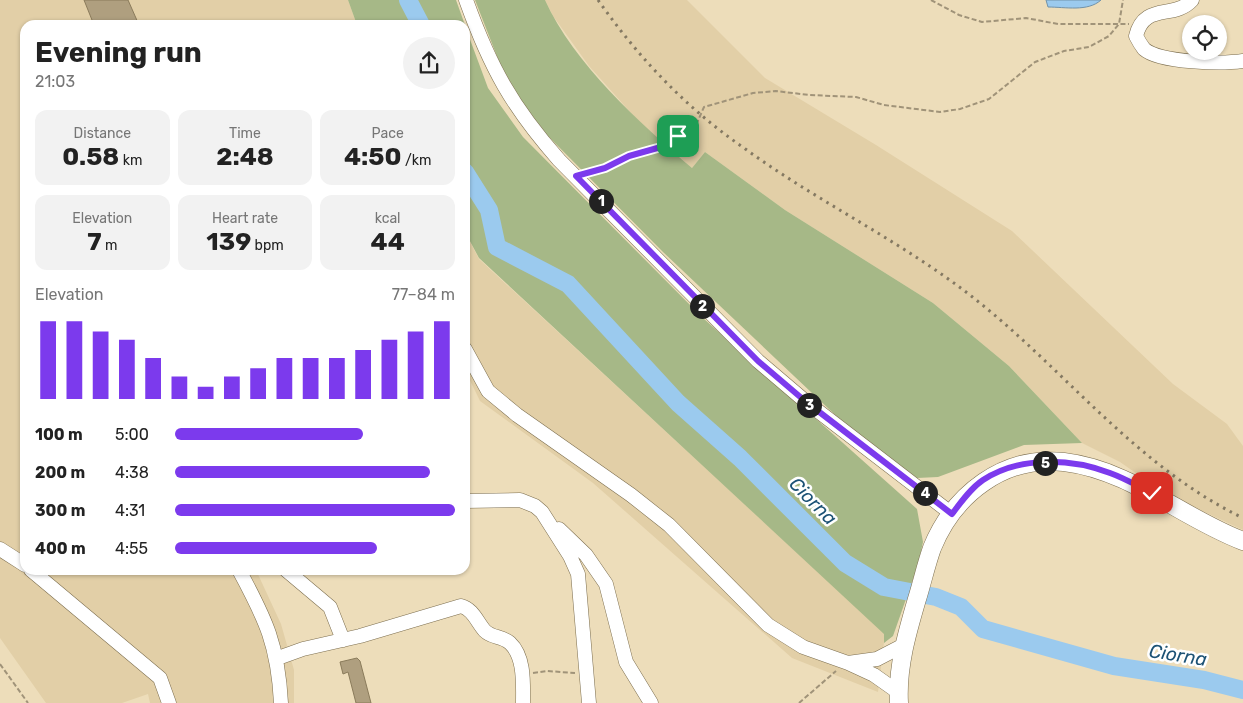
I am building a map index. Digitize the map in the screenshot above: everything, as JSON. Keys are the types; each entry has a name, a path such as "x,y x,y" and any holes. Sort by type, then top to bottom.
{"main road":[{"path":"899,697 904,645 932,549 962,500 983,480 1019,464 1063,462 1109,473 1243,541"}],"street":[{"path":"466,0 490,62 507,94 535,133 758,361 805,401 952,514"},
{"path":"1192,0 1186,6 1148,17 1138,24 1136,36 1145,49 1162,57 1228,64 1243,61"},
{"path":"470,358 488,391 517,415 631,494 669,526 768,625 803,647 848,662 874,675 899,697"},
{"path":"470,501 520,500 536,506 586,555 606,584 626,662 651,703"},
{"path":"547,518 570,556 578,574 589,703"},
{"path":"0,550 20,562"},
{"path":"37,575 160,678 169,703"},
{"path":"242,575 269,628 278,658 282,703"},
{"path":"292,575 330,608 343,640"},
{"path":"278,658 303,649 343,640 461,606 471,612 489,634 509,642 518,655 523,676 523,703"},
{"path":"848,662 877,659 904,645"}],"path":[{"path":"931,0 958,15 982,22 1026,18 1058,24 1138,24"},
{"path":"576,176 605,168 629,156 661,147 696,125 704,107 753,93 776,91 809,96 856,97 884,105 940,112 960,109 989,99 1035,62 1064,51 1089,47 1109,36 1119,24 1123,0"},
{"path":"798,703 848,662"},
{"path":"0,664 28,703"},
{"path":"523,676 547,671 585,673"}],"shaded area":[{"path":"0,0 348,0 355,20 20,20 20,575 258,575 281,624 294,670 294,703 150,703 148,694 122,703 46,703 0,638"},
{"path":"545,0 687,0 765,78 1012,231 1173,384 1227,424 1243,446 1243,530 1188,504 1153,485 1120,462 1082,443 1009,366 933,303 785,210 705,152 692,168 640,123 589,66 553,16"},
{"path":"470,242 479,259 885,634 878,692 792,658 593,483 480,401 470,380"}],"green space":[{"path":"348,0 456,0 463,20 355,20"},
{"path":"475,0 545,0 573,47 610,91 651,132 692,168 705,152 785,210 933,303 1009,366 1082,443 1024,445 938,477 917,478 849,428 663,252 547,135 521,101 500,64"},
{"path":"470,39 488,88 523,137 703,318 917,509 923,542 918,565 893,636 884,643 884,634 479,258 470,241"}],"water":[{"path":"1046,0 1101,0 1090,6 1076,8 1048,7"}],"building":[{"path":"84,0 128,0 137,20 92,20"},
{"path":"357,658 360,661 371,703 356,703 348,672 343,674 340,662"}],"waterway":[{"name":"Ciorna","path":"408,0 418,20"},
{"name":"Ciorna","path":"470,180 489,210 497,247 568,284 678,403 740,458 845,563 884,587 936,597 961,607 983,629 1114,666 1204,680 1243,690"}],"railway":[{"path":"598,0 646,61 702,116 772,168 890,240 947,278 1008,327 1135,445 1204,497 1243,518"}],"route":[{"path":"678,136 661,147 629,156 605,168 576,176 758,361 805,401 952,514 962,500 983,480 1019,464 1063,462 1109,473 1152,493"}]}
